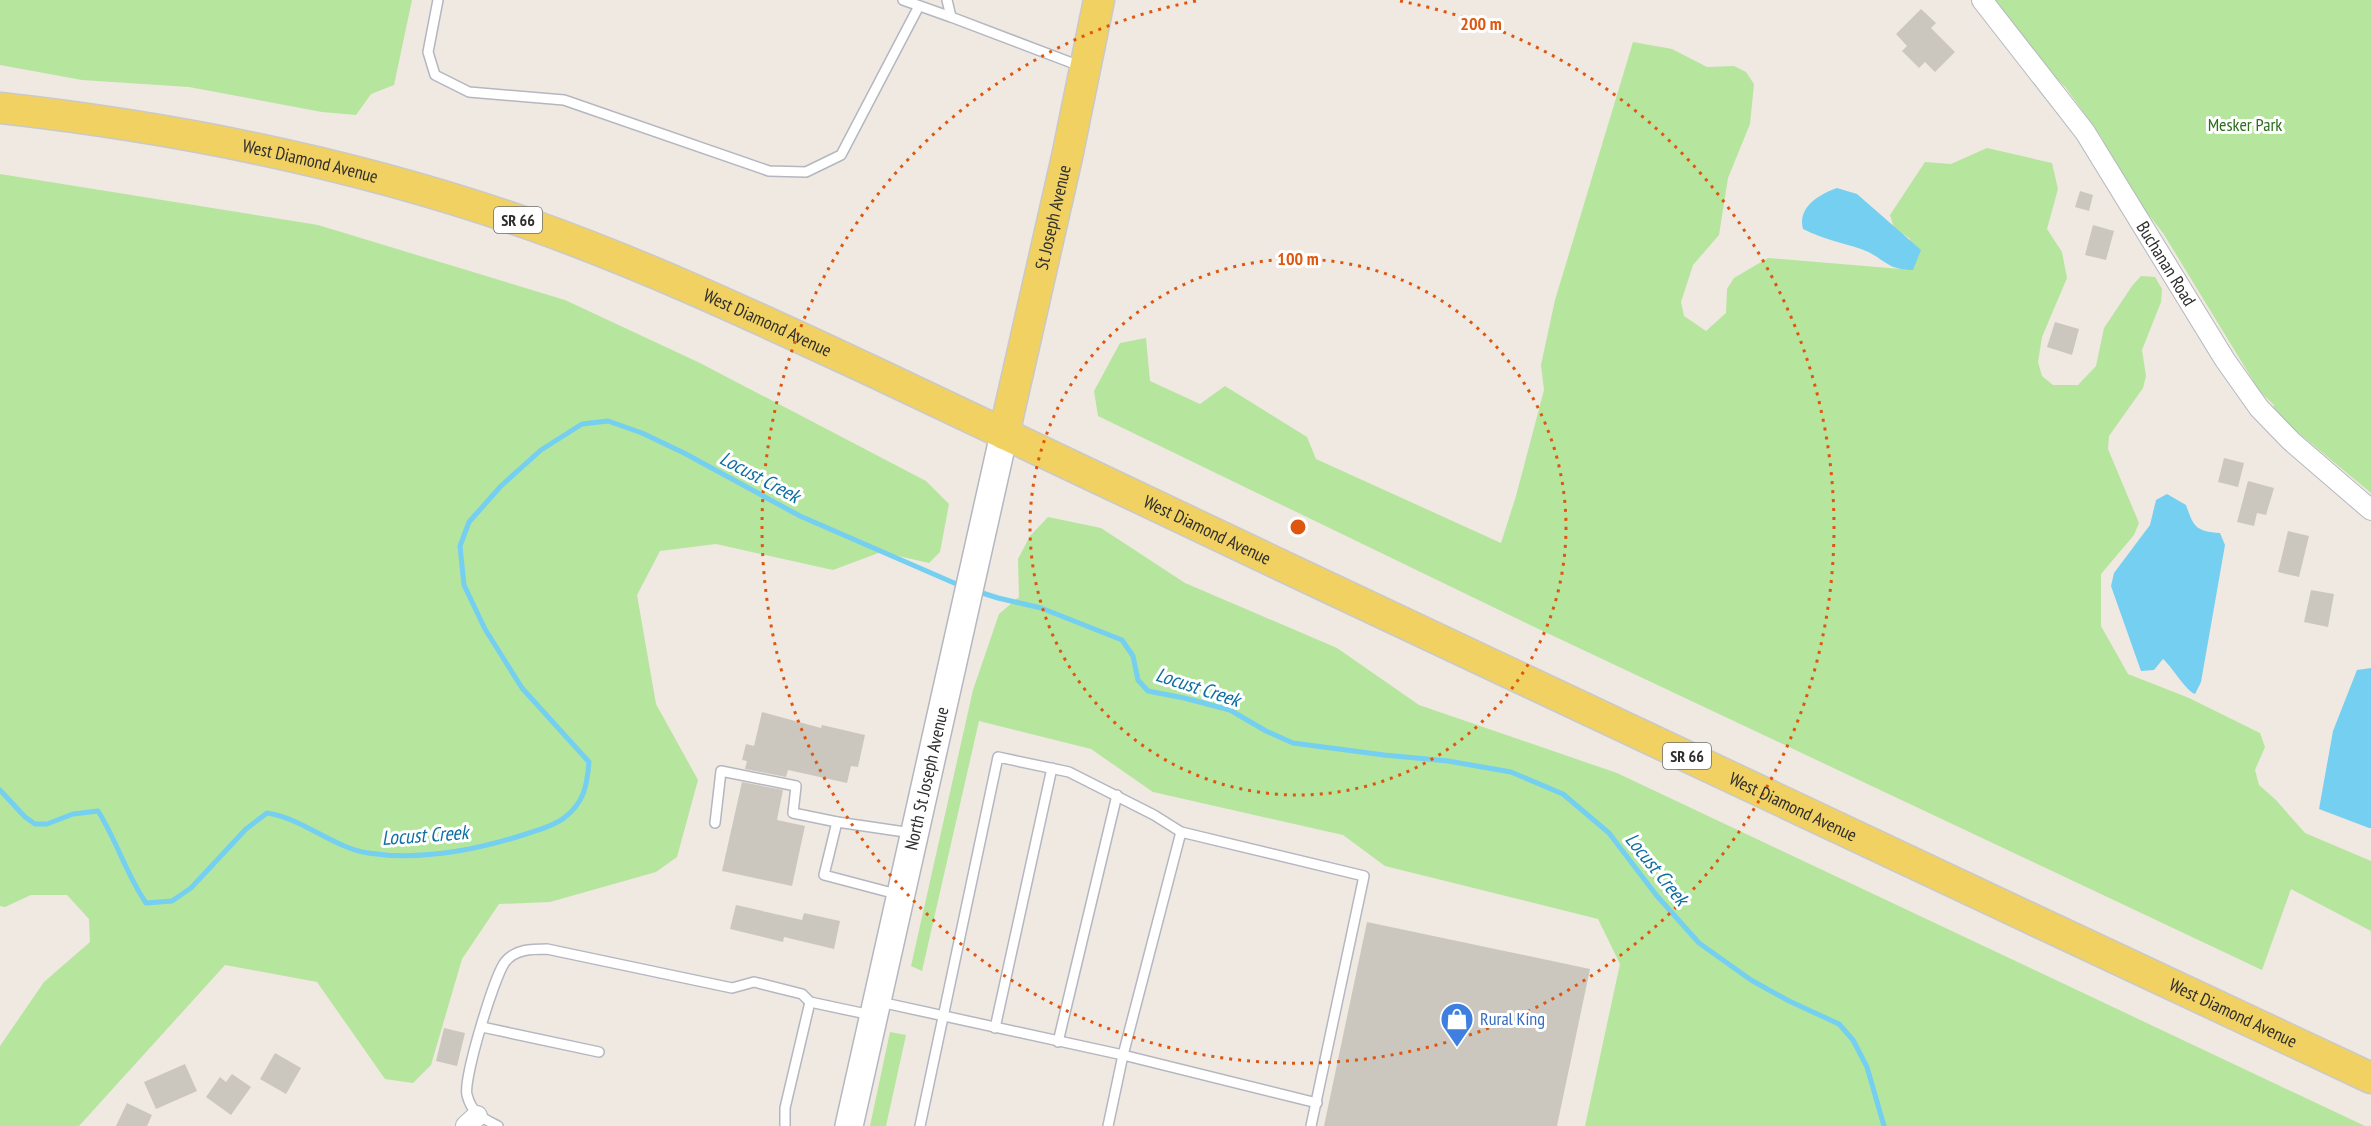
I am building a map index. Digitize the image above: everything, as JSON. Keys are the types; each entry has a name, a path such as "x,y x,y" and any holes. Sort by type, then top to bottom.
{"main road":[{"name":"St Joseph Avenue","path":"1004,434 1099,0"},
{"name":"West Diamond Avenue","path":"0,108 121,123 276,152 358,172 465,203 577,242 663,276 1004,434 2371,1078"},
{"name":"North St Joseph Avenue","path":"849,1126 1004,434"}],"street":[{"name":"Buchanan Road","path":"1982,0 2085,132 2225,360 2259,408 2291,441 2371,510"}],"lane":[{"path":"438,0 428,52 435,75 469,92 564,100 769,171 806,172 841,155 919,6"},
{"path":"903,0 1085,68"},
{"path":"948,0 951,17"},
{"path":"920,1126 998,757 1070,772 1117,795 1181,832 1364,876 1311,1126"},
{"path":"995,1028 1052,768"},
{"path":"715,823 721,771 796,786 793,813 916,834"},
{"path":"1058,1042 1117,795"},
{"path":"837,822 824,875 902,895"},
{"path":"1108,1126 1123,1055 1181,832"},
{"path":"498,1126 472,1121 466,1094 468,1070 494,986 505,961 525,949 547,949 732,988 754,982 802,994 810,1002 942,1016 1123,1055 1317,1103"},
{"path":"785,1126 785,1108 810,1002"},
{"path":"482,1027 599,1052"}],"green space":[{"path":"0,0 412,0 394,85 371,94 356,115 322,112 189,87 82,80 0,65"},
{"name":"Mesker Park","path":"1991,0 2371,0 2371,493 2272,411 2274,405 2260,392 2163,233 2116,173 2102,138 2066,88 2018,39"},
{"path":"1633,42 1672,49 1707,67 1734,66 1746,72 1754,84 1750,124 1728,178 1719,235 1693,265 1681,302 1684,316 1706,331 1726,313 1727,289 1734,278 1768,258 1913,270 1910,239 1894,228 1890,215 1925,162 1951,164 1987,148 2052,163 2058,189 2047,229 2062,252 2067,278 2042,337 2038,362 2042,376 2053,385 2078,385 2096,366 2104,328 2141,276 2155,277 2162,289 2161,302 2142,350 2146,376 2143,388 2109,436 2108,449 2139,523 2134,535 2101,574 2101,626 2128,674 2189,698 2260,733 2265,747 2255,770 2259,785 2276,800 2305,833 2371,861 2371,931 2291,889 2262,970 1528,624 1098,416 1094,391 1120,343 1146,338 1150,381 1200,404 1225,386 1307,437 1316,459 1501,543 1544,390 1541,365 1555,300"},
{"path":"0,174 318,225 565,300 700,363 926,481 949,504 940,552 929,563 881,552 833,570 716,544 660,551 637,595 656,704 698,780 677,857 656,872 550,902 499,904 462,959 431,1065 413,1083 385,1079 317,982 225,965 79,1126 0,1126 0,1046 44,982 90,942 89,919 67,895 31,895 5,907 0,906"},
{"path":"1048,517 1101,528 1185,583 1337,648 1419,705 1617,773 2365,1126 1585,1126 1620,964 1598,919 1385,866 1343,835 1153,792 1091,749 979,721 922,971 911,966 973,690 999,614 1019,597 1018,559 1030,536"},
{"path":"890,1032 906,1035 886,1126 870,1126"}],"water":[{"path":"1837,188 1857,194 1921,250 1913,270 1896,268 1869,252 1803,229 1803,214 1811,202"},
{"path":"2167,494 2186,505 2197,527 2220,533 2225,545 2201,682 2195,694 2163,659 2154,670 2141,671 2111,586 2114,573 2150,525 2156,500"},
{"path":"2371,668 2371,828 2369,828 2319,809 2333,731 2357,670"}],"building":[{"path":"1921,9 1936,23 1931,28 1955,52 1935,72 1925,62 1919,68 1902,51 1907,46 1896,34"},
{"path":"2080,191 2093,195 2089,211 2075,207"},
{"path":"2093,225 2114,231 2106,260 2085,255"},
{"path":"2055,322 2079,329 2072,355 2047,347"},
{"path":"2224,458 2244,463 2238,487 2218,482"},
{"path":"2248,481 2274,488 2266,515 2257,513 2254,526 2237,522"},
{"path":"2288,531 2309,536 2299,577 2278,572"},
{"path":"2311,590 2334,594 2328,627 2304,622"},
{"path":"762,712 821,728 822,725 865,735 858,767 851,766 847,783 788,770 786,777 745,769 747,761 742,760 746,744 754,746"},
{"path":"742,782 783,790 777,820 805,826 792,886 722,871"},
{"path":"736,905 802,920 804,913 840,921 834,949 784,937 783,942 730,929"},
{"name":"Rural King","path":"1367,922 1590,969 1557,1126 1324,1126"},
{"path":"444,1028 465,1033 457,1066 436,1061"},
{"path":"275,1053 301,1068 286,1094 260,1079"},
{"path":"185,1064 197,1091 156,1109 144,1082"},
{"path":"232,1074 251,1087 231,1115 206,1097 220,1077 226,1082"},
{"path":"127,1103 152,1115 147,1126 116,1126"}],"waterway":[{"name":"Locust Creek","path":"0,790 25,817 35,824 47,824 73,814 98,811 146,903 172,901 191,888 246,829 267,813 293,821 355,850 408,856 488,845 546,828 560,821 580,800 587,779 589,762 522,688 485,629 464,585 460,546 469,522 501,486 541,450 582,424 608,421 642,433 684,453 800,516 961,586"},
{"name":"Locust Creek","path":"976,591 1041,608 1122,640 1133,656 1138,680 1148,691 1230,710 1266,731 1293,743 1448,761 1511,772 1563,794 1609,833 1657,896 1699,943 1751,980 1839,1024 1853,1040 1867,1067 1884,1126"}],"place":[{"name":"Rural King","path":"1457,1048"}]}
